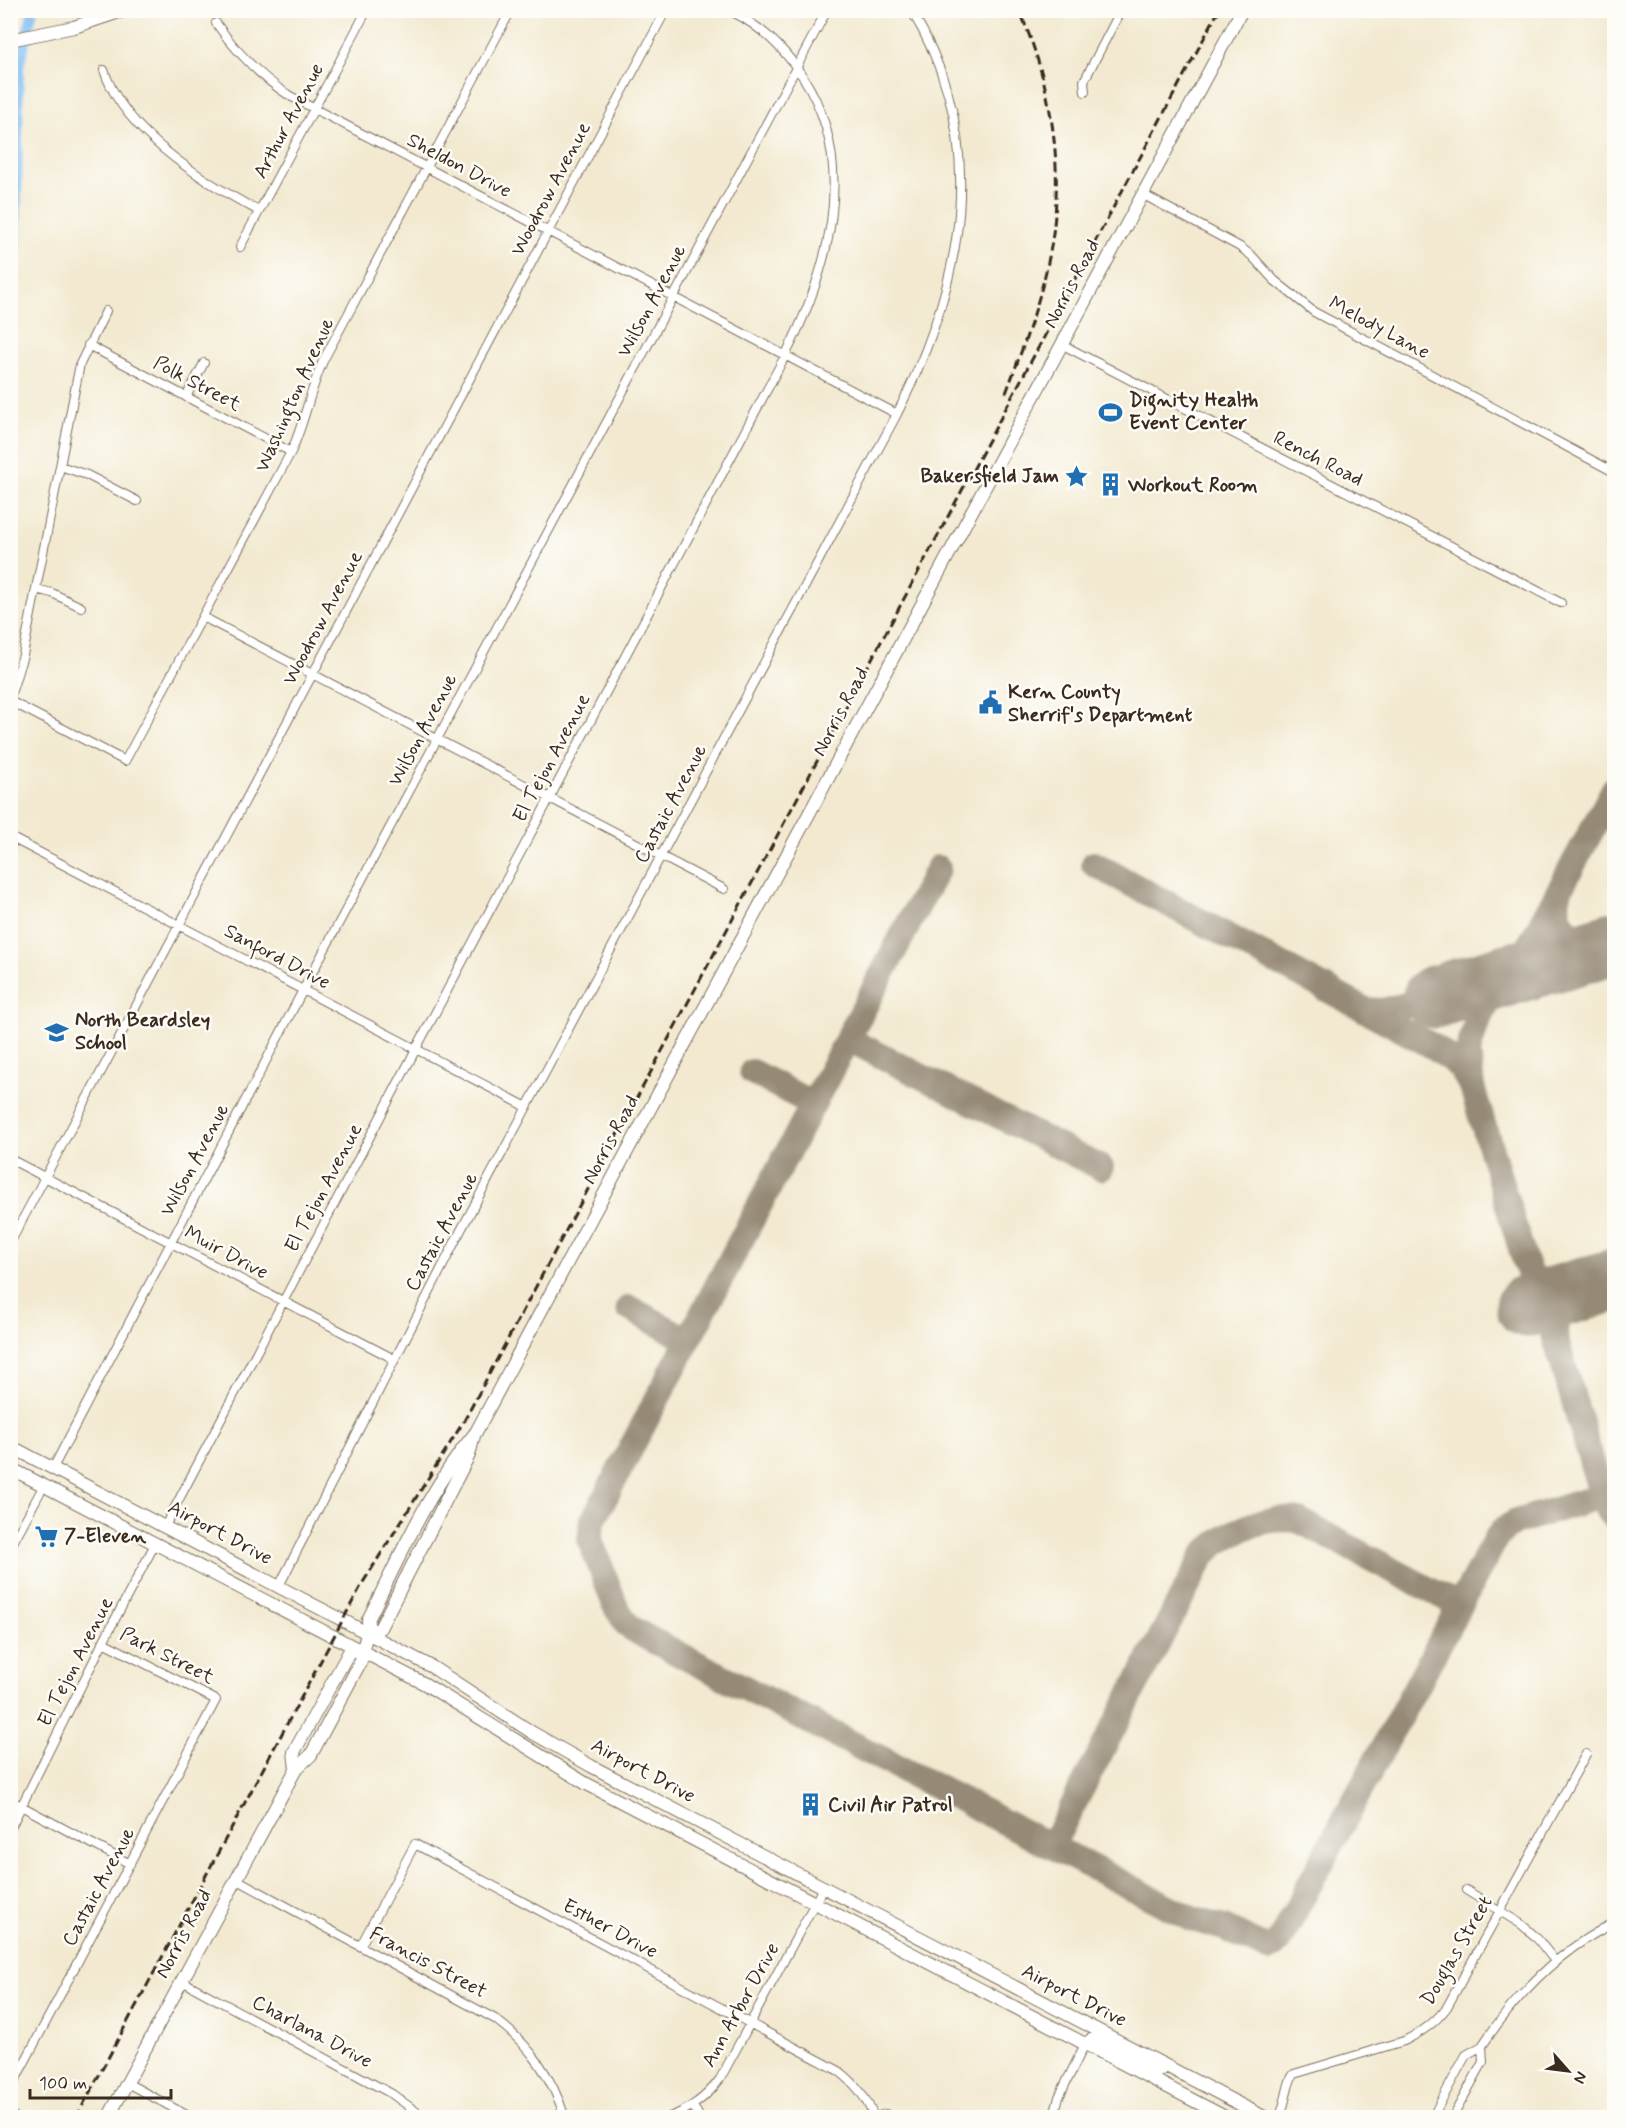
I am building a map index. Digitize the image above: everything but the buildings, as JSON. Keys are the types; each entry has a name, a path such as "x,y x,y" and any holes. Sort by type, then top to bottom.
{"main road":[{"path":"12,40 74,27 125,10"},
{"name":"Norris Road","path":"108,2118 296,1769 311,1755 361,1661 361,1649 369,1633 380,1628 469,1455 476,1432 1242,10"},
{"name":"Airport Drive","path":"10,1446 432,1667 533,1733 582,1761 1266,2118"},
{"name":"Airport Drive","path":"10,1468 361,1649 435,1690 585,1783 1227,2118"},
{"path":"1085,2044 1091,2040 1097,2040 1146,2065 1188,2077"}],"street":[{"name":"Arthur Avenue","path":"240,247 367,10"},
{"name":"Washington Avenue","path":"10,699 125,761 299,436 322,364 512,10"},
{"name":"Woodrow Avenue","path":"10,1243 666,10"},
{"name":"El Tejon Avenue","path":"165,1526 785,356 808,307 817,281 835,189 832,149 827,126 811,89 797,67 768,36 729,10"},
{"name":"Wilson Avenue","path":"53,1468 303,990 827,10"},
{"name":"Castaic Avenue","path":"279,1586 394,1359 897,414 922,361 945,291 956,237 961,181 960,154 950,99 931,47 911,10"},
{"path":"1111,10 1115,21"},
{"path":"1085,92 1084,81 1121,10"},
{"name":"Sheldon Drive","path":"216,23 230,43 259,74 290,96 897,414"},
{"path":"104,70 112,91 126,111 167,151 212,185 259,211"},
{"name":"Melody Lane","path":"1142,194 1240,247 1252,256 1274,280 1314,312 1614,472"},
{"path":"10,699 23,655 80,364 106,311"},
{"name":"Rench Road","path":"1061,344 1561,603"},
{"name":"Polk Street","path":"88,345 291,452"},
{"path":"186,397 204,363"},
{"path":"60,466 87,475 137,501"},
{"path":"36,589 52,593 81,608"},
{"path":"203,616 724,889"},
{"name":"Sanford Drive","path":"10,837 528,1107"},
{"name":"Muir Drive","path":"10,1159 394,1359"},
{"path":"10,1548 44,1485"},
{"name":"El Tejon Avenue","path":"10,1829 156,1544"},
{"name":"Park Street","path":"104,1642 216,1700"},
{"name":"Castaic Avenue","path":"10,2090 216,1700"},
{"name":"Douglas Street","path":"1279,2118 1288,2095 1290,2078 1294,2074 1404,2041 1430,2026 1447,2007 1586,1754"},
{"path":"10,1800 130,1864"},
{"name":"Esther Drive","path":"361,1945 415,1844 839,2071 859,2089 874,2117 886,2114"},
{"name":"Francis Street","path":"236,1879 480,2009 512,2031 540,2062 565,2118"},
{"name":"Ann Arbor Drive","path":"667,2118 693,2106 704,2098 720,2079 823,1888"},
{"path":"1466,1890 1530,1930 1555,1961"},
{"path":"1432,2118 1466,2055 1482,2046 1515,2001 1555,1961 1614,1923"},
{"name":"Charlana Drive","path":"182,1981 408,2103 425,2118"},
{"path":"1053,2118 1059,2097 1085,2044"},
{"path":"1452,2118 1483,2062 1482,2046"},
{"path":"127,2083 192,2118"},
{"path":"693,2106 700,2118"}],"waterway":[{"path":"10,279 16,247 19,66 33,10"}],"taxiway":[{"path":"1614,789 1516,970 1490,1000 1477,1021 1468,1052 1472,1087 1525,1262 1555,1337 1559,1312 1572,1297 1590,1288 1614,1281"},
{"path":"1094,864 1436,1048 1461,1068 1471,1086"},
{"path":"938,868 592,1522 590,1540 616,1607 628,1626 1192,1919 1224,1928 1268,1949 1279,1941 1495,1540 1504,1529 1516,1522 1614,1492"},
{"path":"1560,890 1557,902 1558,913 1568,931 1587,941 1598,944 1610,943"},
{"path":"1508,983 1526,973 1614,946"},
{"path":"1365,1010 1383,1011 1434,997"},
{"path":"848,1039 1101,1168"},
{"path":"752,1072 813,1104"},
{"path":"629,1308 688,1340"},
{"path":"1555,1337 1603,1500 1614,1518"},
{"path":"1042,1841 1053,1840 1059,1832 1205,1553 1237,1531 1262,1522 1287,1519 1300,1521 1460,1606"}],"runway":[{"path":"1434,997 1614,943"},
{"path":"1527,1306 1614,1280"}],"railway":[{"path":"1006,393 1042,287 1056,205 1054,138 1049,105 1031,41 1019,10"},
{"path":"76,2118 362,1584 464,1421 1219,10"}],"place":[{"name":"Dignity Health Event Center","path":"1111,412"},
{"name":"Bakersfield Jam","path":"1077,476"},
{"name":"Workout Room","path":"1110,485"},
{"name":"Kern County Sherrif's Department","path":"990,703"},
{"name":"North Beardsley School","path":"57,1032"},
{"name":"7-Eleven","path":"46,1536"},
{"name":"Civil Air Patrol","path":"810,1805"}]}
